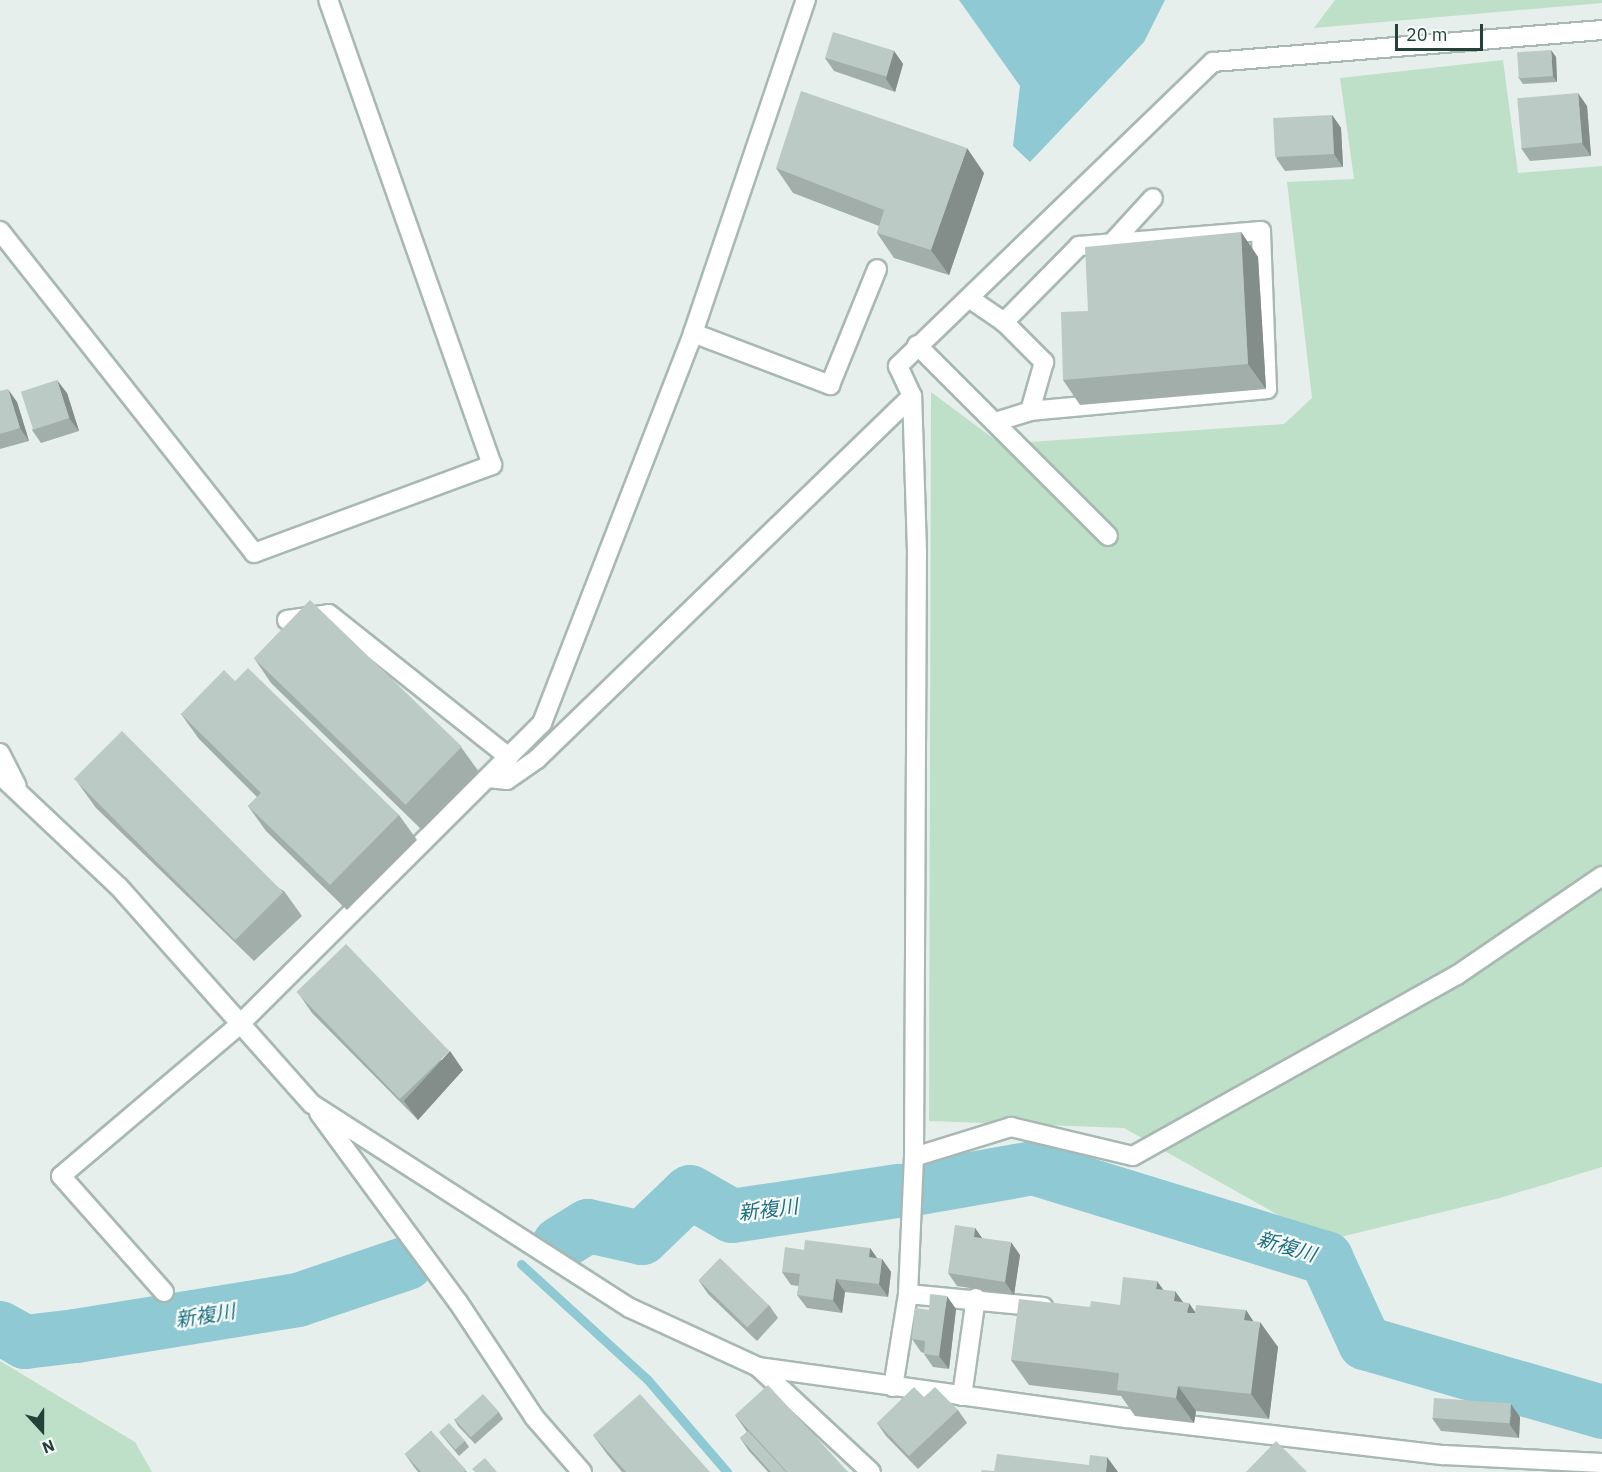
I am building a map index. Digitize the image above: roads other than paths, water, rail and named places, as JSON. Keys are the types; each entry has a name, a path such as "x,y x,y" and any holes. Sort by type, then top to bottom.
{"street":[{"path":"0,231 254,553 492,465 328,0"},
{"path":"164,1292 61,1176 239,1025 542,723 693,333 806,0"},
{"path":"893,1387 908,1294 914,1157 917,551 912,396 898,366 917,345 969,298 1213,62 1602,30"},
{"path":"1111,244 1153,198"},
{"path":"995,422 1030,411 1267,389 1261,231 1079,246 1004,322"},
{"path":"693,333 830,385 877,269"},
{"path":"969,298 1004,322 1044,362 1030,411"},
{"path":"917,345 1108,536"},
{"path":"488,777 507,780 537,759 912,396"},
{"path":"287,620 329,614 508,757"},
{"path":"0,753 23,799"},
{"path":"0,775 118,887 312,1104 458,1302 534,1417 582,1472"},
{"path":"914,1157 1011,1128 1133,1156 1457,975 1602,876"},
{"path":"312,1104 630,1308 758,1367 962,1396 1444,1455 1602,1463"},
{"path":"908,1294 976,1298 1066,1310"},
{"path":"962,1396 976,1298"},
{"path":"758,1367 871,1472"}],"water":[{"path":"959,0 1165,0 1144,42 1030,162 1013,146 1020,86"}],"waterway":[{"name":"新複川","path":"920,1188 1033,1168 1326,1258 1365,1343 1602,1412"},
{"name":"新複川","path":"559,1244 588,1226 642,1238 690,1192 732,1216 898,1191"},
{"name":"新複川","path":"0,1328 25,1342 76,1336 298,1300 407,1263"},
{"path":"521,1264 647,1379 727,1472"}]}
